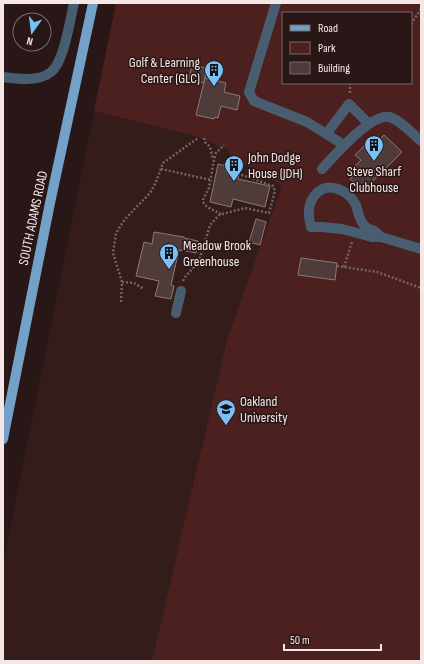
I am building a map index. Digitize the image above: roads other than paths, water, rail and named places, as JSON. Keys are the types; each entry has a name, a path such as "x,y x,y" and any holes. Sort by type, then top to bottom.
{"main road":[{"name":"SOUTH ADAMS ROAD","path":"3,439 93,3"}],"street":[{"path":"3,77 20,79 37,78 50,73 59,63 74,3"},
{"path":"276,3 249,92 254,101 307,122 327,133 344,145"},
{"path":"327,133 349,104 370,124"},
{"path":"322,169 344,145 370,124 382,118 390,117 395,119 421,141"},
{"path":"381,237 374,231 364,226 355,204 344,191 332,187 322,190 314,196 310,204 308,217 311,227 333,228 372,237 381,237 421,249"},
{"path":"176,313 181,291"}],"place":[{"name":"Golf & Learning Center (GLC)","path":"214,87"},
{"name":"Steve Sharf Clubhouse","path":"374,162"},
{"name":"John Dodge House (JDH)","path":"234,182"},
{"name":"Meadow Brook Greenhouse","path":"169,270"},
{"name":"Oakland University","path":"226,426"}]}
